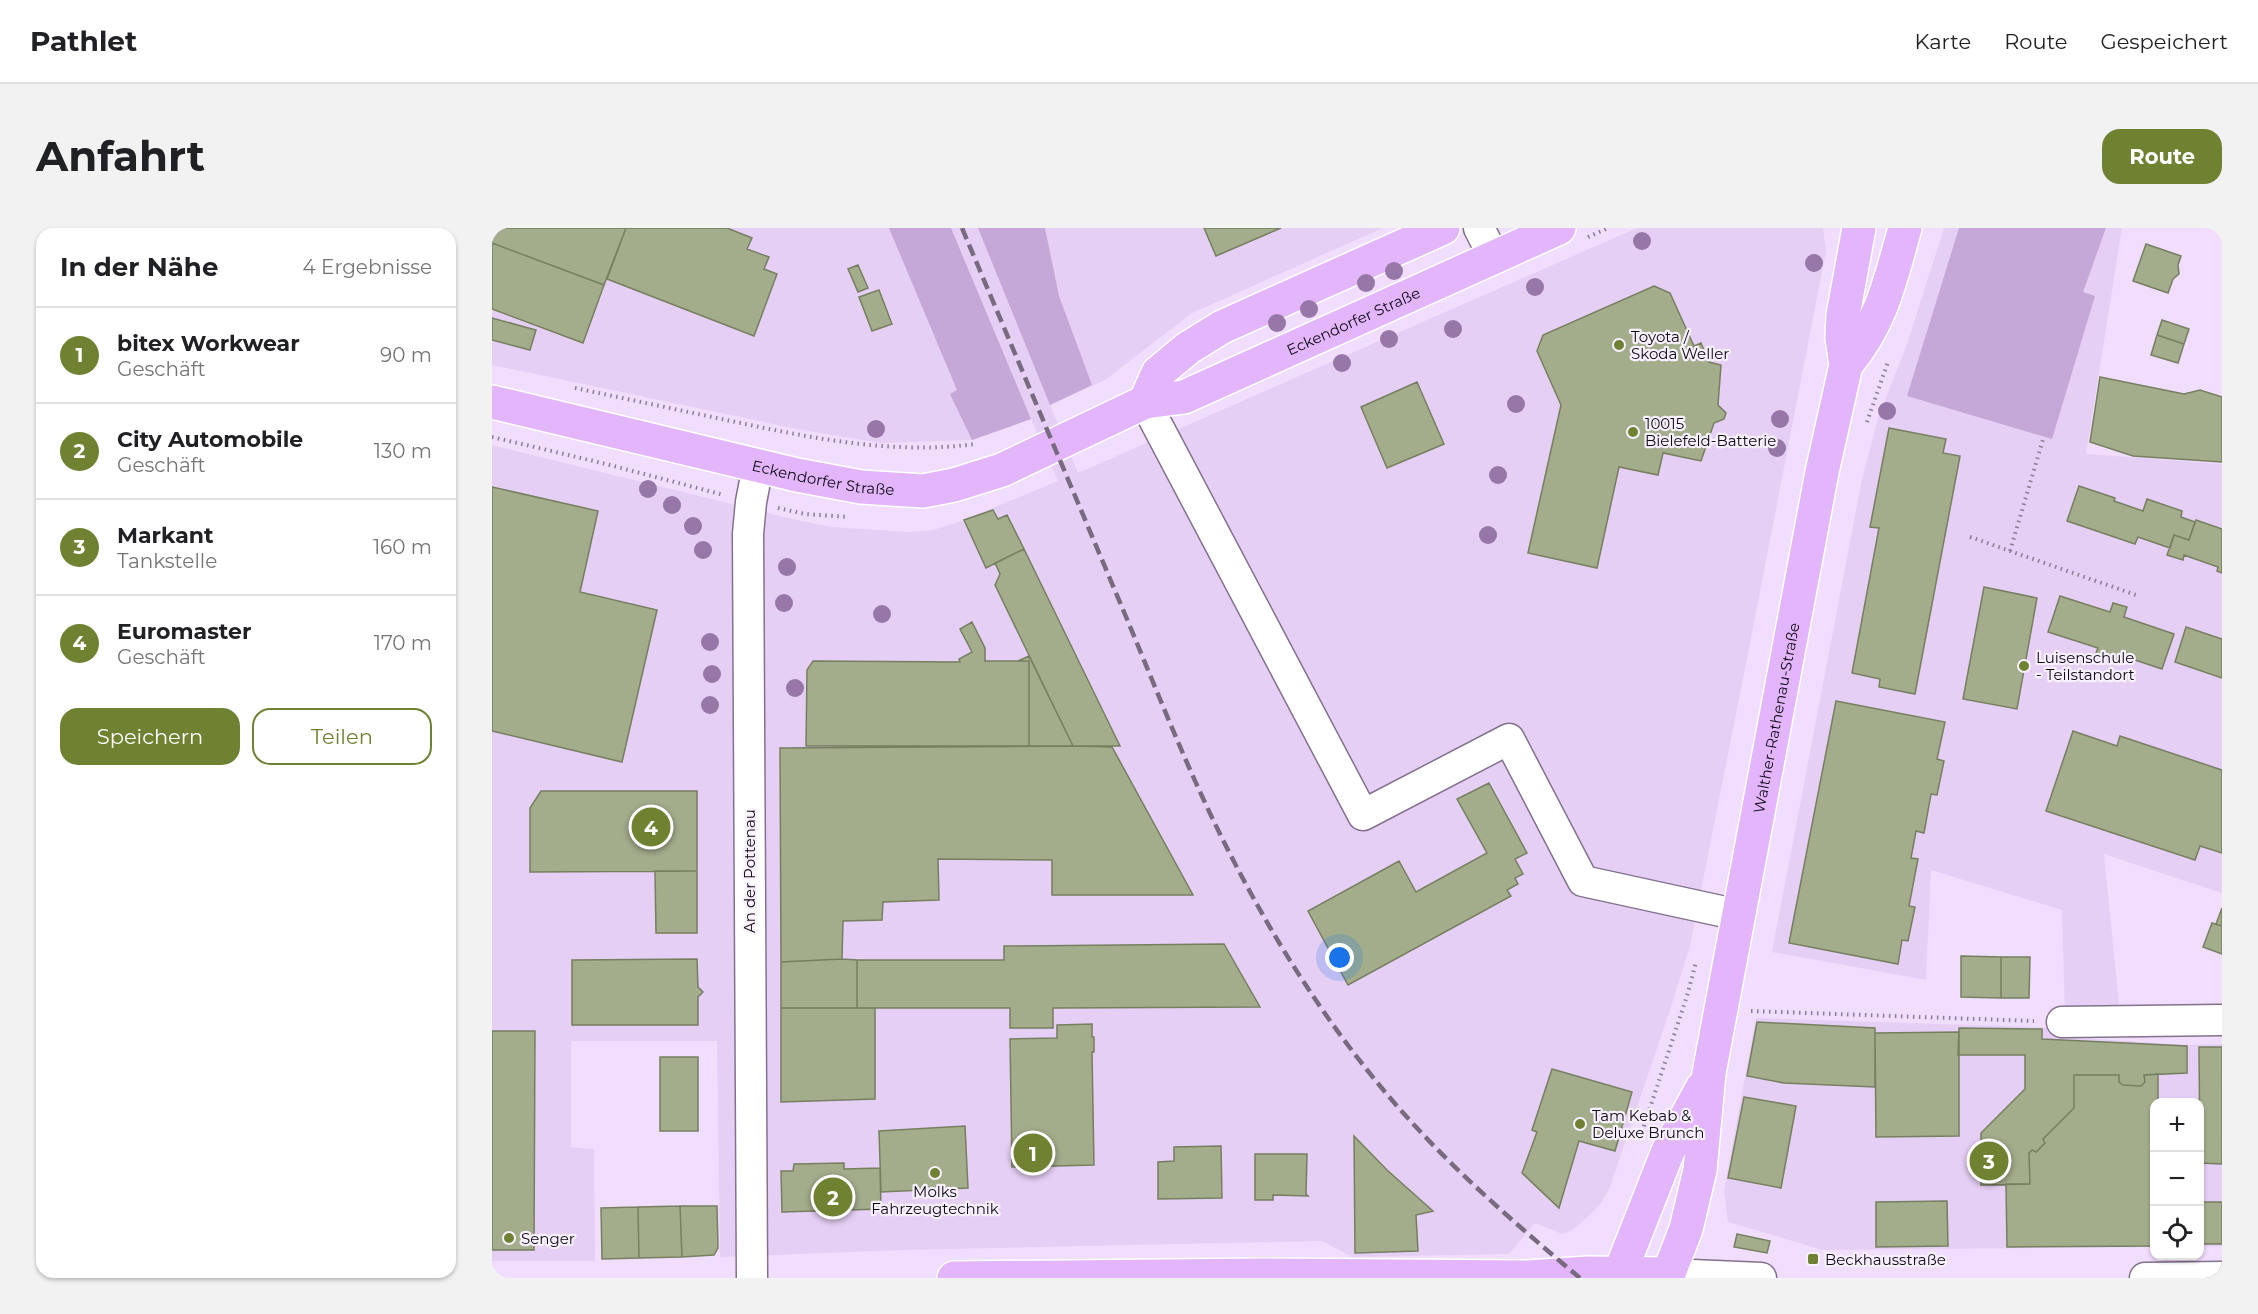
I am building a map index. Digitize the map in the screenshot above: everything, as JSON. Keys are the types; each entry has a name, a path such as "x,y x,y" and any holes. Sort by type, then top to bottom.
{"main road":[{"path":"1145,402 1158,374 1188,348 1222,327 1443,228"},
{"name":"Eckendorfer Straße","path":"492,402 758,466 861,487 923,491 954,485 1002,470 1145,402 1184,397 1559,228"},
{"name":"Walther-Rathenau-Straße","path":"1668,1276 1686,1229 1700,1170 1709,1073 1822,472 1846,365 1842,338 1842,315 1858,228"},
{"name":"Walther-Rathenau-Straße","path":"1846,365 1863,344 1881,309 1905,228"},
{"name":"Walther-Rathenau-Straße","path":"1619,1275 1668,1151 1709,1073"},
{"path":"954,1278 1249,1275 1528,1277 1588,1272 1668,1276"}],"street":[{"path":"1382,256 1402,235 1405,228"},
{"path":"1479,228 1494,257"},
{"path":"1145,402 1363,815 1509,739 1583,881 1739,915"},
{"name":"An der Pottenau","path":"752,1278 748,534 758,466"},
{"path":"2062,1022 2222,1020"},
{"path":"1668,1276 1761,1278"},
{"path":"2145,1278 2222,1277"}],"path":[{"path":"1866,425 1889,360"},
{"path":"569,387 801,436 843,442 884,447 979,444"},
{"path":"2010,551 2044,436"},
{"path":"1970,537 2139,596"},
{"path":"1639,1139 1699,953"},
{"path":"1751,1000 1749,1011 2062,1022"}],"shaded area":[{"path":"492,228 1383,228 1192,313 1105,380 1050,405 1078,473 1637,228 1823,228 1826,251 1690,946 1610,1187 1601,1203 1571,1231 1562,1234 1535,1223 1509,1254 1352,1257 1322,1241 903,1250 720,1257 717,1041 571,1041 571,1147 594,1149 595,1261 492,1261 492,445 801,521 832,527 909,532 933,530 964,520 1058,481 1031,419 972,440 880,443 797,429 492,365"},
{"path":"889,228 951,228 1031,419 972,440 950,394 957,390"},
{"path":"978,228 1045,228 1059,296 1092,385 1050,405"},
{"name":"Luisenschule - Teilstandort","path":"1944,228 2122,228 2086,454 2222,464 2222,893 2104,854 2120,1014 2065,1016 2062,910 1931,870 1926,980 1772,952 1862,479 1878,418 1907,344"},
{"path":"1959,228 2106,228 2083,292 2095,296 2052,439 1907,396"},
{"path":"1756,1018 2062,1028 2062,1037 2190,1045 2222,1044 2222,1246 2204,1247 2204,1098 2150,1098 2150,1247 1823,1250 1728,1222 1724,1191"}],"building":[{"path":"492,228 626,228 604,285 492,243"},
{"path":"626,228 727,228 752,238 747,249 769,257 764,269 777,274 754,336 607,279"},
{"path":"1204,228 1281,228 1216,256"},
{"path":"492,243 604,285 583,343 492,309"},
{"path":"2146,244 2181,256 2178,265 2179,274 2173,279 2168,293 2133,281"},
{"path":"858,265 868,288 858,292 848,269"},
{"name":"10015 Bielefeld-Batterie","path":"1654,286 1670,293 1694,346 1701,343 1709,362 1721,365 1718,405 1726,413 1724,419 1714,423 1701,461 1663,453 1658,475 1619,467 1597,568 1528,553 1561,405 1537,351 1543,335"},
{"path":"879,290 892,324 872,331 859,297"},
{"path":"492,318 536,330 530,350 492,340"},
{"path":"2162,320 2189,329 2184,344 2157,335"},
{"path":"2157,335 2184,344 2178,363 2151,355"},
{"path":"2100,377 2184,394 2200,390 2222,397 2222,462 2133,456 2090,442"},
{"path":"1417,382 1444,444 1387,468 1361,407"},
{"path":"1889,428 1946,439 1943,453 1960,456 1915,694 1879,687 1880,679 1852,673 1879,528 1870,527"},
{"path":"2079,486 2115,498 2114,501 2143,511 2147,499 2182,511 2181,517 2195,522 2189,540 2174,535 2170,548 2138,537 2135,544 2067,521"},
{"path":"492,487 598,511 580,592 657,610 622,762 492,731"},
{"path":"993,510 998,519 1007,515 1024,549 986,568 964,520"},
{"path":"2196,520 2222,529 2222,573 2217,571 2218,567 2184,555 2183,560 2167,555 2174,535 2189,540"},
{"path":"1024,549 1120,746 1073,746 995,585 1000,574 995,563"},
{"path":"1984,587 2037,598 2017,709 1963,699"},
{"path":"2060,596 2110,612 2113,603 2127,607 2124,617 2174,634 2162,669 2126,657 2125,662 2096,653 2098,648 2048,632"},
{"path":"972,622 985,648 985,661 1029,661 1029,746 806,746 807,670 813,661 960,662 959,659 972,652 960,629"},
{"path":"2186,627 2222,639 2222,678 2175,662"},
{"path":"1029,656 1073,746 1029,746 1029,661 1018,661"},
{"path":"1836,701 1945,722 1937,759 1944,761 1937,795 1931,794 1924,833 1916,831 1911,858 1918,859 1909,906 1915,907 1908,941 1902,940 1898,964 1789,943"},
{"path":"2073,731 2117,746 2120,736 2222,770 2222,853 2200,846 2195,860 2046,811"},
{"path":"1112,747 1193,895 1052,895 1052,860 938,859 939,900 883,902 882,920 843,921 842,959 781,962 780,748"},
{"path":"1489,783 1527,853 1515,859 1523,874 1515,878 1518,884 1507,890 1511,896 1348,985 1308,911 1399,861 1416,892 1487,853 1457,799"},
{"path":"541,791 697,791 697,871 530,872 530,808"},
{"path":"655,871 697,871 697,933 656,933"},
{"path":"2222,908 2222,926 2216,924"},
{"path":"2212,923 2222,926 2222,954 2203,947"},
{"path":"1224,944 1260,1007 1053,1008 1053,1028 1010,1028 1010,1008 857,1008 857,960 1004,960 1004,946"},
{"path":"1961,956 2001,957 2001,998 1961,997"},
{"path":"2001,957 2030,957 2029,998 2001,998"},
{"path":"697,959 698,987 703,992 698,997 698,1025 572,1025 572,960"},
{"path":"857,960 857,1008 781,1008 781,962"},
{"path":"781,1008 875,1008 875,1099 781,1102"},
{"path":"1757,1022 1875,1028 1875,1087 1784,1083 1747,1076"},
{"path":"1092,1024 1092,1037 1094,1037 1094,1052 1092,1052 1094,1165 1012,1167 1010,1039 1057,1038 1057,1025"},
{"path":"1959,1028 2042,1029 2042,1039 2187,1046 2187,1073 2144,1075 2145,1082 2141,1086 2123,1085 2119,1082 2119,1075 2074,1075 2074,1108 2043,1139 2045,1143 2036,1152 2032,1150 2029,1153 2030,1184 1981,1185 1981,1133 2025,1089 2025,1055 1958,1055"},
{"path":"492,1031 535,1031 534,1250 492,1250"},
{"path":"1959,1032 1959,1136 1876,1137 1875,1033"},
{"path":"2199,1047 2222,1047 2222,1164 2204,1163 2204,1098 2199,1098"},
{"path":"660,1057 698,1057 698,1131 660,1131"},
{"path":"1552,1069 1632,1092 1615,1151 1579,1141 1559,1208 1522,1173 1537,1132 1532,1130"},
{"path":"2158,1074 2158,1098 2150,1098 2150,1246 2007,1247 2006,1184 2030,1184 2029,1153 2032,1150 2036,1152 2045,1143 2043,1139 2074,1108 2074,1075 2119,1075 2119,1082 2123,1085 2141,1086 2145,1082 2144,1075"},
{"path":"1744,1097 1796,1106 1781,1188 1728,1178"},
{"path":"965,1126 968,1188 881,1192 879,1131"},
{"path":"1354,1136 1387,1170 1433,1211 1416,1215 1418,1251 1355,1253"},
{"path":"1221,1146 1222,1198 1158,1199 1158,1162 1174,1161 1174,1147"},
{"path":"1255,1154 1307,1154 1306,1194 1308,1196 1273,1195 1273,1200 1255,1200"},
{"path":"844,1163 844,1169 880,1168 881,1209 782,1212 781,1171 793,1171 794,1164"},
{"path":"1947,1201 1948,1246 1876,1247 1876,1202"},
{"path":"2204,1202 2222,1202 2222,1244 2204,1244"},
{"path":"680,1206 717,1206 718,1248 714,1255 682,1257"},
{"path":"680,1206 682,1257 639,1258 638,1207"},
{"path":"638,1207 639,1258 602,1259 601,1208"},
{"path":"1737,1234 1770,1241 1767,1253 1734,1247"}],"railway":[{"path":"962,228 1194,779 1235,864 1268,924 1323,1011 1388,1096 1466,1178 1580,1278"}],"place":[{"name":"Toyota / Skoda Weller","path":"1619,345"},
{"name":"10015 Bielefeld-Batterie","path":"1633,432"},
{"name":"Luisenschule - Teilstandort","path":"2024,666"},
{"name":"Euromaster","path":"651,827"},
{"name":"Tam Kebab & Deluxe Brunch","path":"1580,1124"},
{"name":"bitex Workwear","path":"1033,1153"},
{"name":"Markant","path":"1989,1161"},
{"name":"Molks Fahrzeugtechnik","path":"935,1173"},
{"name":"City Automobile","path":"833,1197"},
{"name":"Senger","path":"509,1238"},
{"name":"Beckhausstraße","path":"1813,1259"}]}
